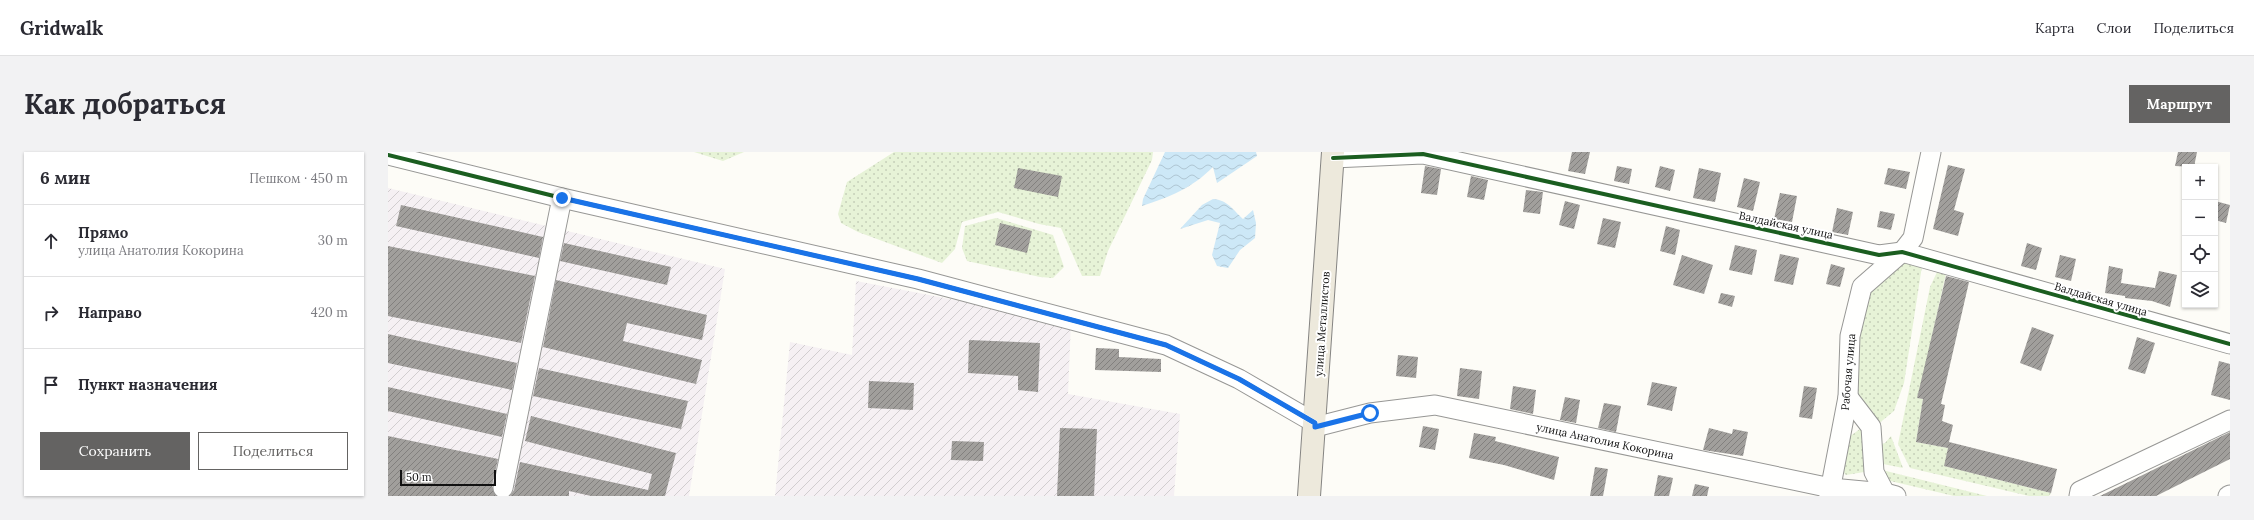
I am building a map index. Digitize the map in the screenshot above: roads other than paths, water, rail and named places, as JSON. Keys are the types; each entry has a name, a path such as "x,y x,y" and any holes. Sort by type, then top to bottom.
{"main road":[{"name":"улица Металлистов","path":"1309,496 1333,155"}],"street":[{"name":"Рабочая улица","path":"1830,492 1848,396 1850,336 1862,287 1902,252 1913,238 1931,152"},
{"name":"Валдайская улица","path":"1333,155 1423,154 1879,255 1902,252 2230,344"},
{"path":"388,156 562,198 918,279 1166,345 1239,379 1315,425"},
{"path":"503,488 562,198"},
{"path":"1848,396 1871,427 1874,472 1890,494"},
{"name":"улица Анатолия Кокорина","path":"1315,425 1370,413 1435,405 1830,492 1890,494"},
{"path":"2078,496 2080,491 2230,420"}],"water":[{"path":"1165,152 1256,152 1257,156 1217,183 1213,167 1197,181 1180,191 1142,206 1143,199"},
{"path":"1213,199 1226,203 1243,219 1253,210 1256,223 1255,238 1240,250 1228,268 1217,266 1212,255 1220,223 1208,220 1180,229 1202,205"}]}
